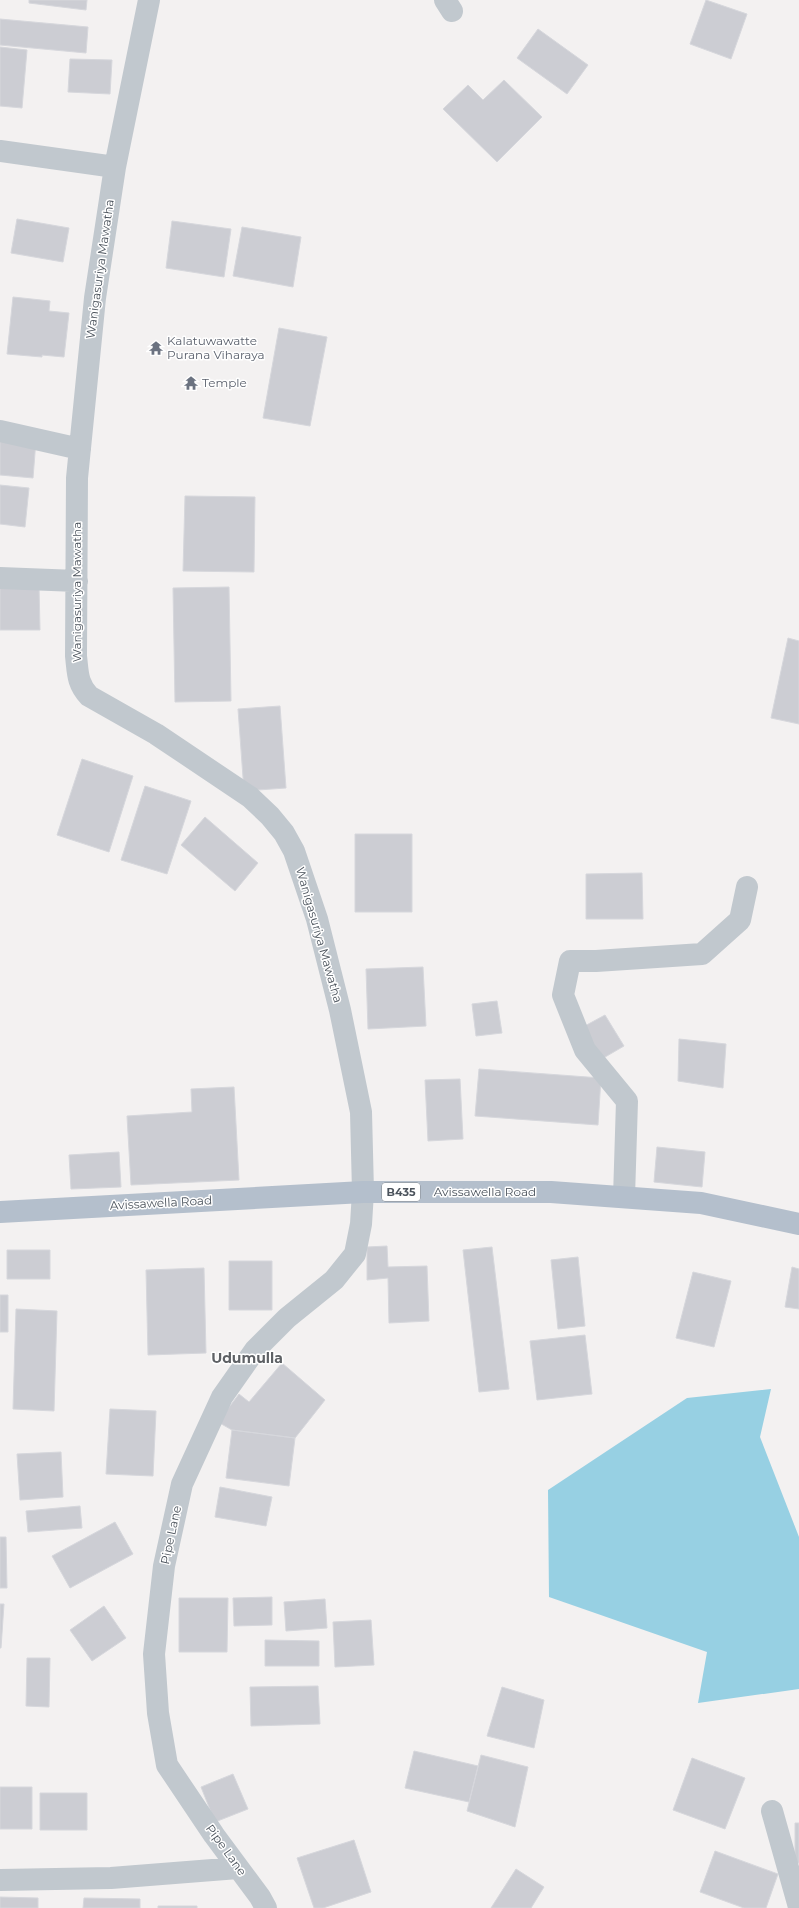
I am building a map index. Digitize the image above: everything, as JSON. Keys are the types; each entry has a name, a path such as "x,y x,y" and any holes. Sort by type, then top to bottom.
{"main road":[{"name":"Avissawella Road","path":"0,1212 363,1192 551,1192 701,1203 799,1224"}],"street":[{"name":"Wanigasuriya Mawatha","path":"149,0 115,167 95,298 80,449 78,478 76,656 81,687 89,696 156,734 250,797 270,816 284,833 294,851 317,918 332,979 361,1112 363,1192"},
{"path":"0,151 115,167"},
{"path":"0,431 80,449"},
{"path":"0,578 77,581"},
{"path":"624,1197 627,1101 585,1050 563,995 570,962 596,962 702,954 740,920 747,887"},
{"name":"Pipe Lane","path":"266,1908 214,1835 167,1765 158,1713 154,1654 164,1566 182,1484 222,1397 255,1350 287,1318 334,1280 355,1254 361,1224 363,1192"},
{"path":"772,1811 799,1907"},
{"path":"0,1880 111,1878 238,1868"}],"water":[{"path":"771,1389 760,1437 799,1537 799,1689 698,1703 707,1652 549,1597 548,1490 687,1398"}],"building":[{"path":"29,0 87,0 86,10 29,3"},
{"path":"706,0 747,14 731,59 690,44"},
{"path":"0,19 88,27 86,53 0,45"},
{"path":"538,29 588,65 567,94 517,58"},
{"path":"0,47 27,50 22,108 0,106"},
{"path":"70,59 112,60 110,94 68,92"},
{"path":"504,80 542,117 497,162 443,109 468,85 483,100"},
{"path":"17,219 69,228 63,262 11,253"},
{"path":"172,221 231,229 224,277 166,268"},
{"path":"242,227 301,237 293,287 233,276"},
{"path":"13,297 50,301 49,311 69,313 64,357 7,354"},
{"path":"279,328 327,337 310,426 263,418"},
{"path":"0,436 36,440 33,478 0,475"},
{"path":"0,485 29,488 25,527 0,524"},
{"path":"185,496 255,497 254,572 183,571"},
{"path":"0,586 39,586 40,630 0,630"},
{"path":"229,587 231,701 175,702 173,588"},
{"path":"788,638 799,641 799,724 771,718"},
{"path":"280,706 286,788 244,791 238,709"},
{"path":"82,759 133,776 109,852 57,835"},
{"path":"145,786 191,801 167,874 121,860"},
{"path":"205,817 258,863 235,891 181,845"},
{"path":"355,834 412,834 412,912 355,912"},
{"path":"642,873 643,919 586,919 586,874"},
{"path":"423,967 426,1026 368,1029 366,969"},
{"path":"497,1001 502,1033 476,1036 472,1004"},
{"path":"605,1015 624,1046 600,1060 581,1028"},
{"path":"679,1039 726,1044 723,1088 678,1081"},
{"path":"479,1069 601,1078 598,1125 475,1116"},
{"path":"460,1079 463,1139 428,1141 425,1080"},
{"path":"234,1087 239,1180 131,1185 127,1116 192,1112 191,1089"},
{"path":"657,1147 705,1152 702,1187 654,1182"},
{"path":"119,1152 121,1187 71,1189 69,1155"},
{"path":"387,1246 388,1267 427,1266 429,1321 389,1323 388,1278 367,1280 367,1247"},
{"path":"492,1247 509,1389 479,1392 463,1250"},
{"path":"7,1250 50,1250 50,1279 7,1279"},
{"path":"578,1257 585,1326 558,1329 551,1260"},
{"path":"229,1261 272,1261 272,1310 229,1310"},
{"path":"792,1267 799,1269 799,1309 785,1307"},
{"path":"204,1268 206,1353 148,1355 146,1270"},
{"path":"693,1272 731,1281 714,1347 676,1338"},
{"path":"0,1295 8,1295 8,1332 0,1332"},
{"path":"16,1309 57,1311 54,1411 13,1409"},
{"path":"585,1335 592,1394 537,1400 530,1341"},
{"path":"282,1363 325,1400 295,1438 232,1430 218,1422 239,1394 249,1402"},
{"path":"110,1409 156,1411 153,1476 106,1474"},
{"path":"232,1430 295,1438 289,1486 226,1478"},
{"path":"61,1452 63,1497 20,1500 17,1454"},
{"path":"220,1487 272,1497 266,1526 215,1517"},
{"path":"80,1506 82,1528 28,1532 26,1511"},
{"path":"115,1522 133,1554 70,1588 52,1556"},
{"path":"0,1537 6,1537 7,1588 0,1588"},
{"path":"272,1597 272,1625 234,1626 233,1598"},
{"path":"179,1598 228,1598 227,1652 179,1652"},
{"path":"325,1599 327,1628 286,1631 284,1602"},
{"path":"0,1604 4,1604 1,1648 0,1648"},
{"path":"104,1606 126,1638 92,1661 70,1630"},
{"path":"371,1620 374,1665 335,1667 333,1622"},
{"path":"265,1640 319,1641 319,1666 265,1666"},
{"path":"27,1658 50,1658 49,1707 26,1706"},
{"path":"318,1686 320,1724 251,1726 250,1687"},
{"path":"502,1687 544,1700 534,1748 487,1736"},
{"path":"414,1751 478,1766 469,1802 405,1788"},
{"path":"481,1755 528,1767 515,1827 467,1811"},
{"path":"692,1758 745,1778 725,1829 673,1810"},
{"path":"233,1774 248,1809 215,1822 201,1787"},
{"path":"0,1787 32,1787 32,1829 0,1829"},
{"path":"40,1793 87,1793 87,1830 40,1830"},
{"path":"795,1823 799,1823 799,1863 795,1863"},
{"path":"354,1840 371,1892 323,1908 314,1908 297,1858"},
{"path":"715,1851 778,1874 766,1908 744,1908 700,1892"},
{"path":"516,1869 544,1887 531,1908 491,1908"},
{"path":"0,1897 38,1898 38,1908 0,1908"},
{"path":"84,1898 140,1899 140,1908 83,1908"},
{"path":"158,1906 197,1906 197,1908 158,1908"}],"place":[{"name":"Kalatuwawatte Purana Viharaya","path":"156,348"},
{"name":"Temple","path":"191,383"}],"district":[{"name":"Udumulla","path":"247,1358"}]}
